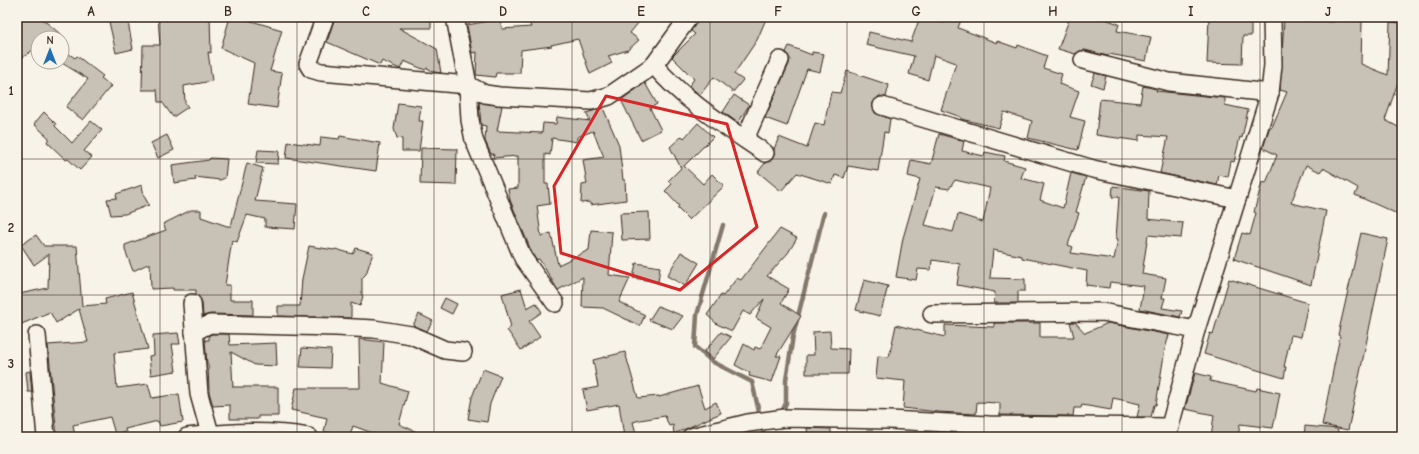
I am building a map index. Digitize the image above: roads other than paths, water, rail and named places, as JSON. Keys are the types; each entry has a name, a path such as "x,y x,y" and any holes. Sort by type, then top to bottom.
{"street":[{"path":"325,17 308,64 311,69 468,85 485,94 499,96 591,101 609,96 654,65 689,17"},
{"path":"457,17 468,85 470,120 474,140 523,258 555,303"},
{"path":"691,437 748,423 785,418 889,420 1169,432 1196,330 1270,93 1274,65 1272,17"},
{"path":"745,139 780,60"},
{"path":"1083,60 1169,82 1270,93"},
{"path":"654,65 663,77 702,109 765,153"},
{"path":"882,106 1093,169 1237,199"},
{"path":"192,303 200,394 210,436"},
{"path":"932,314 1102,312 1196,330"},
{"path":"194,332 210,324 367,329 411,335 445,350 463,352"},
{"path":"37,335 46,437"},
{"path":"187,437 282,433 309,437"}],"waterway":[{"path":"781,414 786,403 786,380 793,336 824,213"},
{"path":"723,225 697,315 695,347 713,362 752,382 763,429 763,437"}]}
